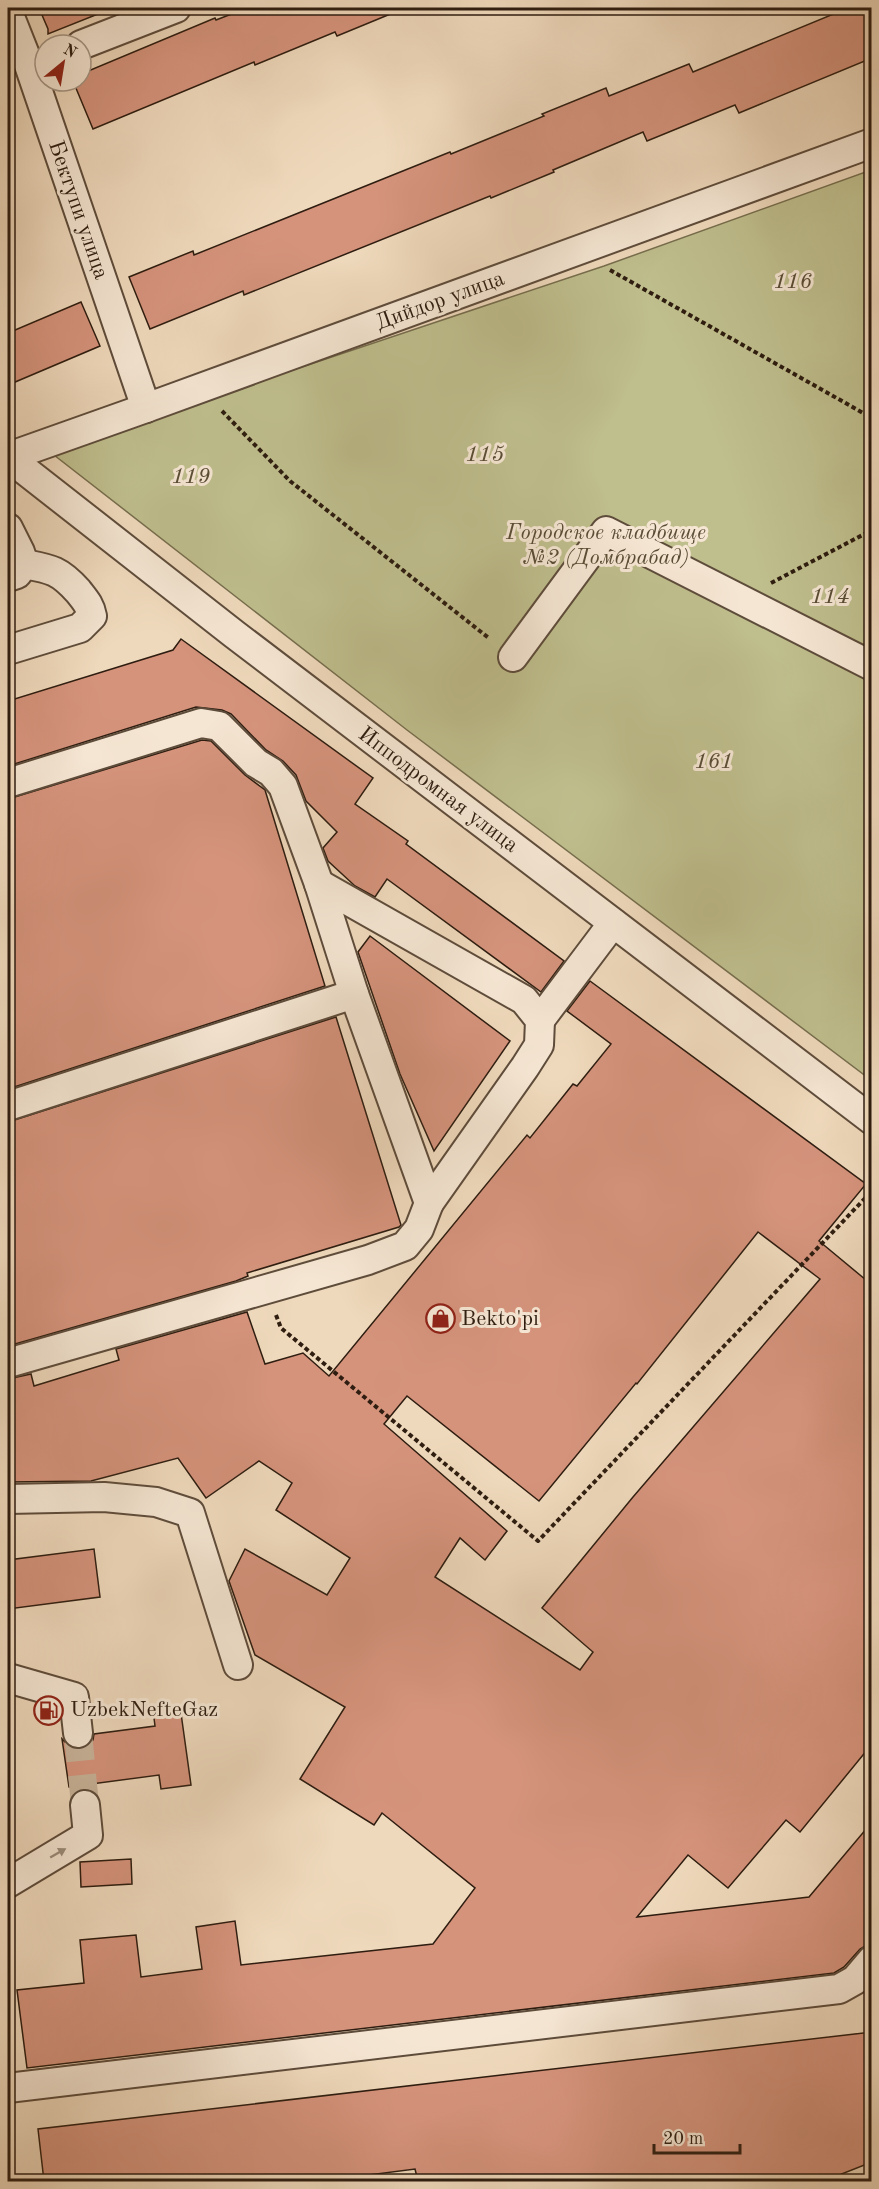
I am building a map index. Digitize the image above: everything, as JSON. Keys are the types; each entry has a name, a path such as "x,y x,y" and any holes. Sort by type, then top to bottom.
{"street":[{"path":"93,40 176,8"},
{"name":"Бектупи улица","path":"8,12 146,408"},
{"name":"Дийдор улица","path":"8,457 872,143"},
{"name":"Ипподромная улица","path":"8,457 234,634 872,1120"},
{"path":"8,528 20,552 16,570 49,569 64,576 90,605 92,616 80,628 8,650"},
{"path":"513,657 606,531 872,666"},
{"path":"8,783 201,723 219,726 256,763 270,772 283,786 429,1203"},
{"path":"319,884 524,1000 540,1020"},
{"path":"8,1363 368,1260 405,1246 419,1229 429,1203 539,1045 540,1020 613,923"},
{"path":"8,1106 354,994"},
{"path":"8,1499 104,1497 156,1502 190,1513 238,1665"},
{"path":"8,1678 75,1697 78,1733"},
{"path":"8,1882 87,1835 85,1805"},
{"path":"8,2088 839,1989 855,1980 872,1960"}],"path":[{"path":"604,266 872,418"},
{"path":"217,406 290,481 513,657"},
{"path":"741,598 872,530"},
{"path":"267,1289 281,1328 538,1541 872,1191"}],"green space":[{"name":"Городское кладбище №2 (Домбрабад)","path":"871,170 871,1080 407,730 54,455 209,398 604,266"}],"building":[{"path":"39,8 113,8 50,33 48,33"},
{"path":"247,8 405,8 337,36 335,32 255,65 254,62 93,129 78,93 93,93 93,69 215,18 216,20"},
{"path":"848,8 872,8 872,58 739,113 735,105 647,141 643,132 491,198 490,196 244,295 243,291 150,329 129,277 193,251 194,255 450,152 451,154 606,88 609,96 689,64 693,72"},
{"path":"81,302 100,346 8,385 8,333"},
{"path":"181,639 373,778 355,804 408,841 406,844 564,961 541,992 387,879 375,897 355,886 328,861 323,848 337,832 306,801 296,775 283,761 266,750 231,714 222,710 196,707 8,766 8,701 173,650"},
{"path":"202,740 211,741 245,775 265,790 325,986 8,1089 8,799"},
{"path":"370,936 510,1041 434,1151 400,1074 358,952"},
{"path":"590,981 866,1184 819,1241 872,1285 872,1744 800,1832 786,1820 728,1888 688,1855 637,1917 809,1897 872,1822 872,1942 860,1949 844,1967 834,1973 27,2068 17,1990 84,1983 80,1940 136,1935 141,1977 202,1969 196,1927 235,1921 241,1965 433,1944 475,1888 382,1813 374,1825 300,1779 345,1707 255,1655 229,1581 245,1549 327,1595 350,1558 276,1510 292,1483 259,1461 206,1498 178,1458 91,1481 8,1482 8,1379 31,1374 34,1386 119,1360 116,1349 247,1312 265,1364 303,1353 329,1376 527,1135 530,1138 573,1084 577,1086 611,1044 567,1011","holes":["758,1232 820,1279 633,1497 542,1608 593,1652 580,1670 435,1577 460,1538 485,1560 507,1531 384,1424 407,1396 539,1501 637,1384"]},
{"path":"336,1017 401,1225 247,1273 248,1276 236,1281 8,1346 8,1122"},
{"path":"94,1549 100,1597 8,1609 8,1560"},
{"path":"180,1706 191,1785 161,1789 159,1775 69,1787 62,1739 71,1748 80,1749 88,1746 94,1734 155,1726 153,1710"},
{"path":"131,1859 132,1884 81,1887 80,1862"},
{"path":"872,2032 872,2162 824,2181 418,2181 415,2169 322,2181 44,2181 38,2129"}],"tunnel":[{"path":"78,1733 85,1805"}],"place":[{"name":"Bekto'pi","path":"440,1319"},
{"name":"UzbekNefteGaz","path":"49,1710"}],"park label":[{"name":"116","path":"793,282"},
{"name":"115","path":"485,455"},
{"name":"119","path":"191,477"},
{"name":"114","path":"830,597"},
{"name":"161","path":"714,762"}]}
